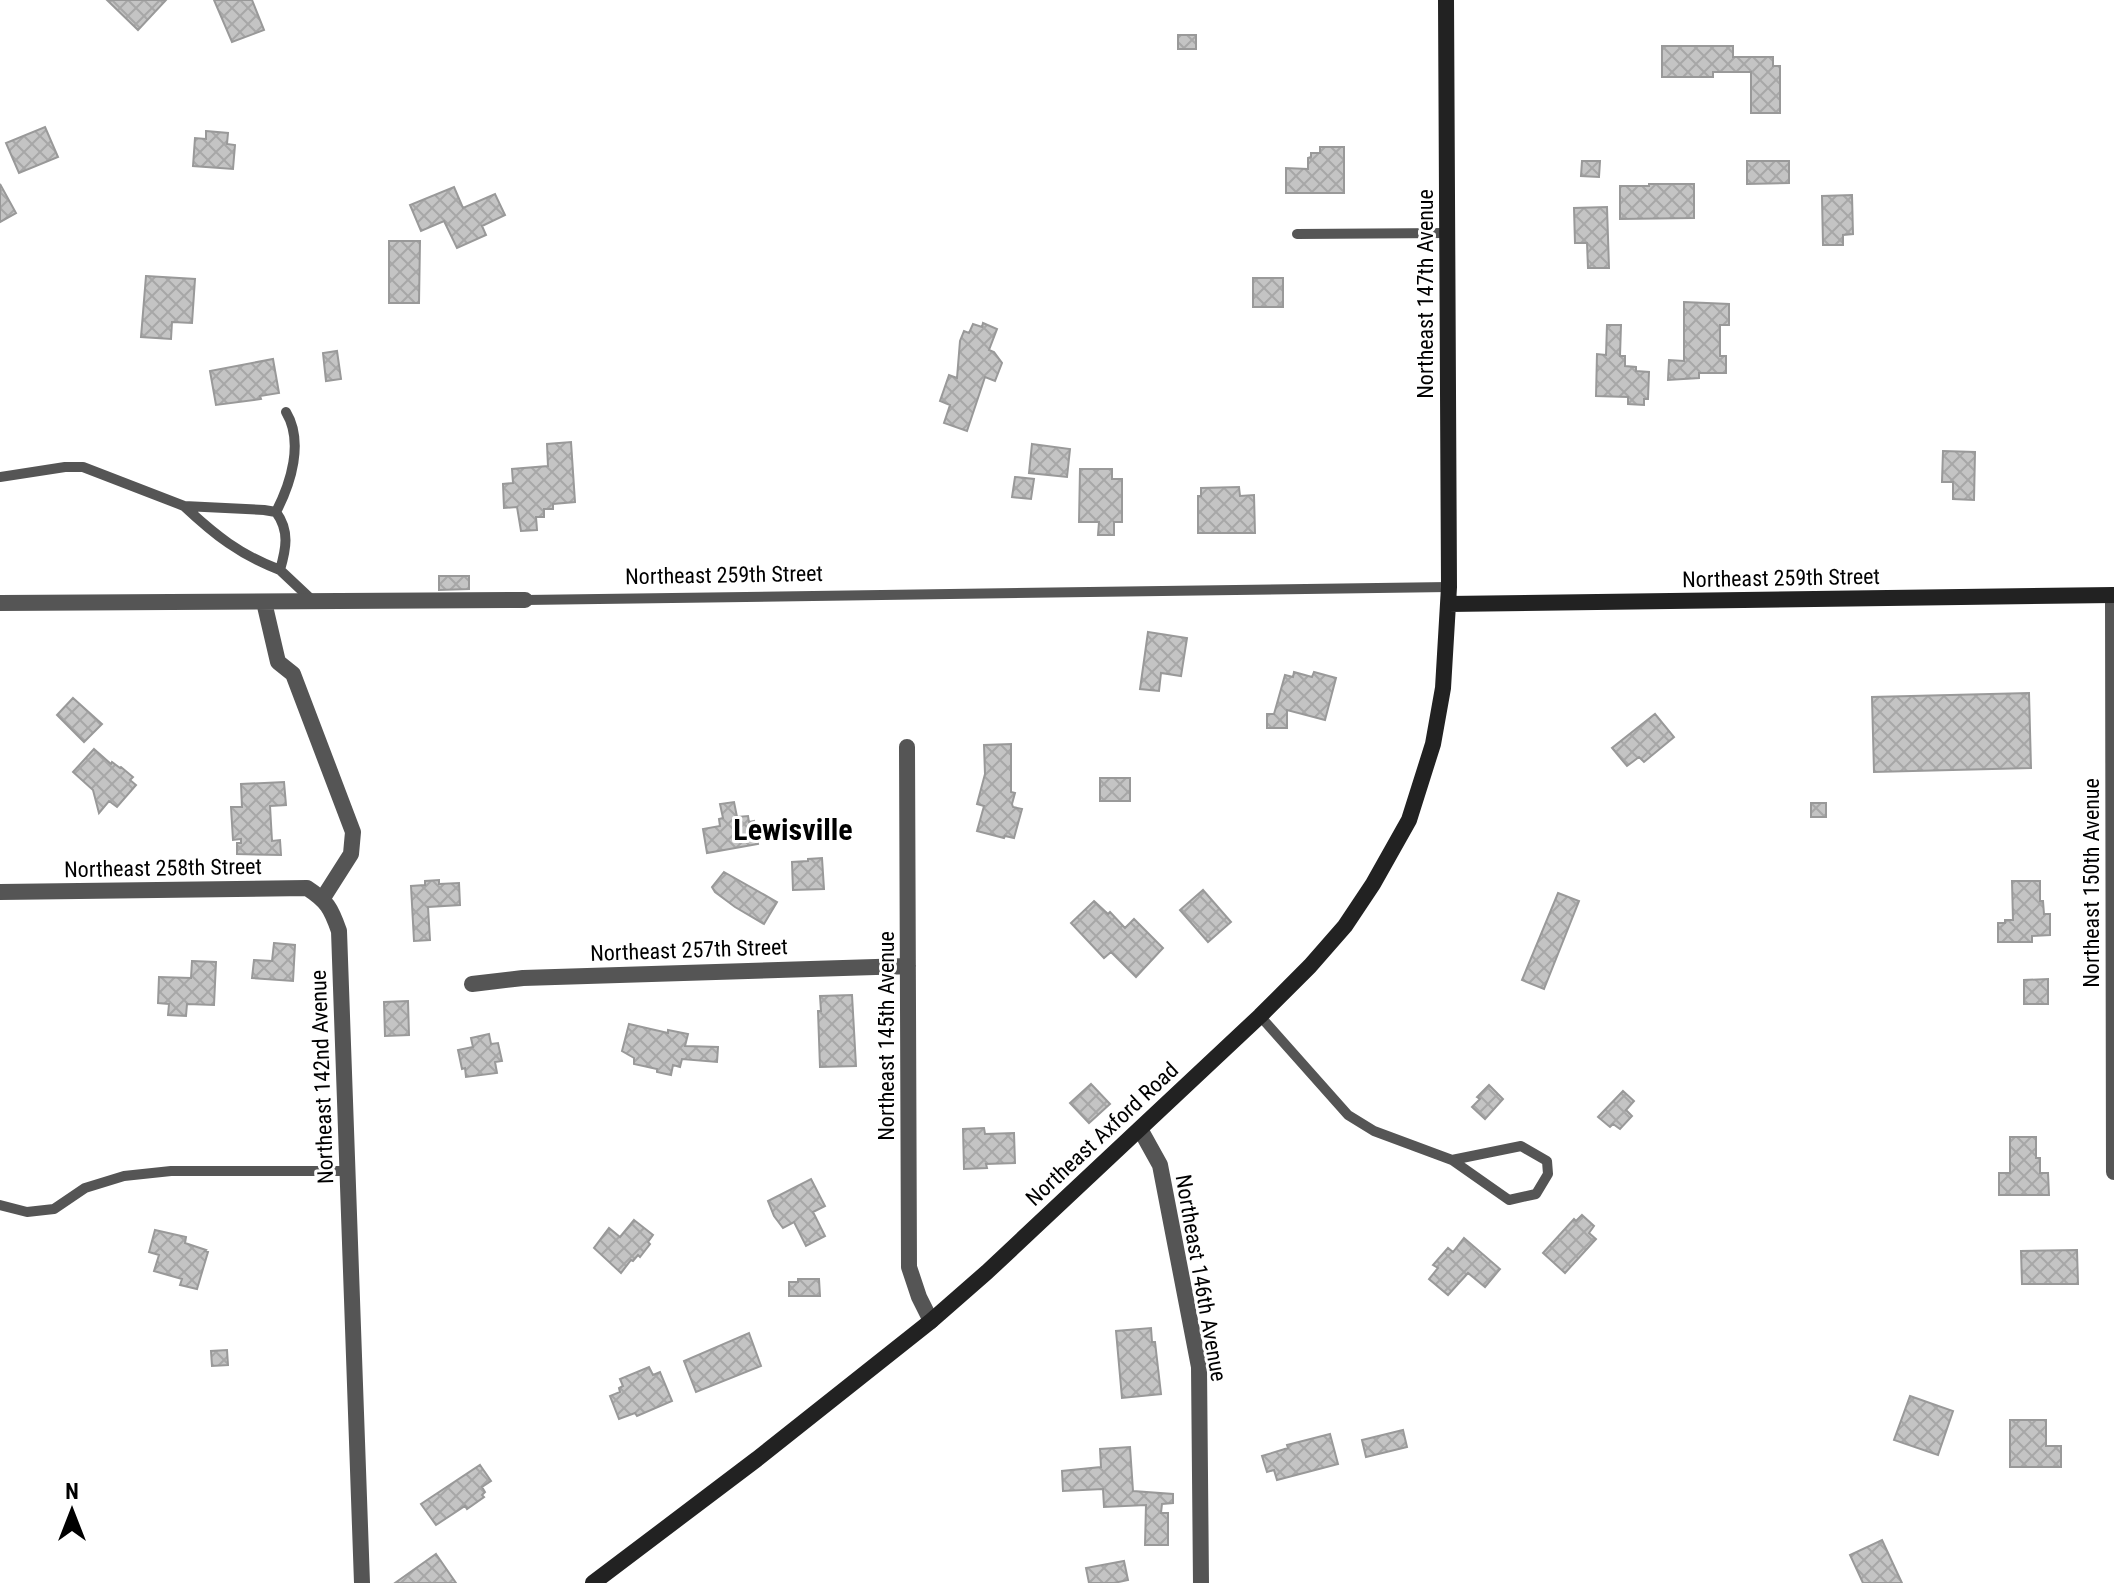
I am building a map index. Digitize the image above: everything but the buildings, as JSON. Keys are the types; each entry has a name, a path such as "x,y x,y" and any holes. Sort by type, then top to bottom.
{"main road":[{"name":"Northeast 147th Avenue","path":"1446,0 1448,596"},
{"name":"Northeast 259th Street","path":"1448,596 2114,595"},
{"name":"Northeast Axford Road","path":"593,1583 757,1459 931,1321 1260,1016 1345,926 1409,820 1433,744 1443,688 1448,596"}],"street":[{"name":"Northeast 150th Avenue","path":"2114,595 2114,1172"},
{"name":"Northeast 259th Street","path":"0,603 525,600"},
{"path":"264,602 278,662 293,674 353,832 351,854 323,898"},
{"name":"Northeast 145th Avenue","path":"907,747 909,1267 931,1321"},
{"name":"Northeast 258th Street","path":"0,892 307,888 323,898"},
{"name":"Northeast 142nd Avenue","path":"323,898 332,911 339,931 362,1583"},
{"name":"Northeast 257th Street","path":"472,984 523,978 908,966"},
{"name":"Northeast 146th Avenue","path":"1140,1129 1160,1165 1199,1367 1201,1583"}],"lane":[{"path":"1297,234 1447,233"},
{"path":"276,512 295,448 294,429 286,412"},
{"path":"0,477 83,467 184,506 276,512 286,533 280,570"},
{"path":"184,506 218,537 258,562 280,570 313,601"},
{"name":"Northeast 259th Street","path":"525,600 1448,596"},
{"path":"1260,1016 1348,1115 1374,1131 1452,1160 1509,1200 1536,1194 1548,1174 1547,1161 1521,1146 1452,1160"},
{"path":"0,1205 27,1212 54,1209 85,1188 124,1176 171,1171 347,1171"}],"district":[{"name":"Lewisville","path":"793,829"}]}
